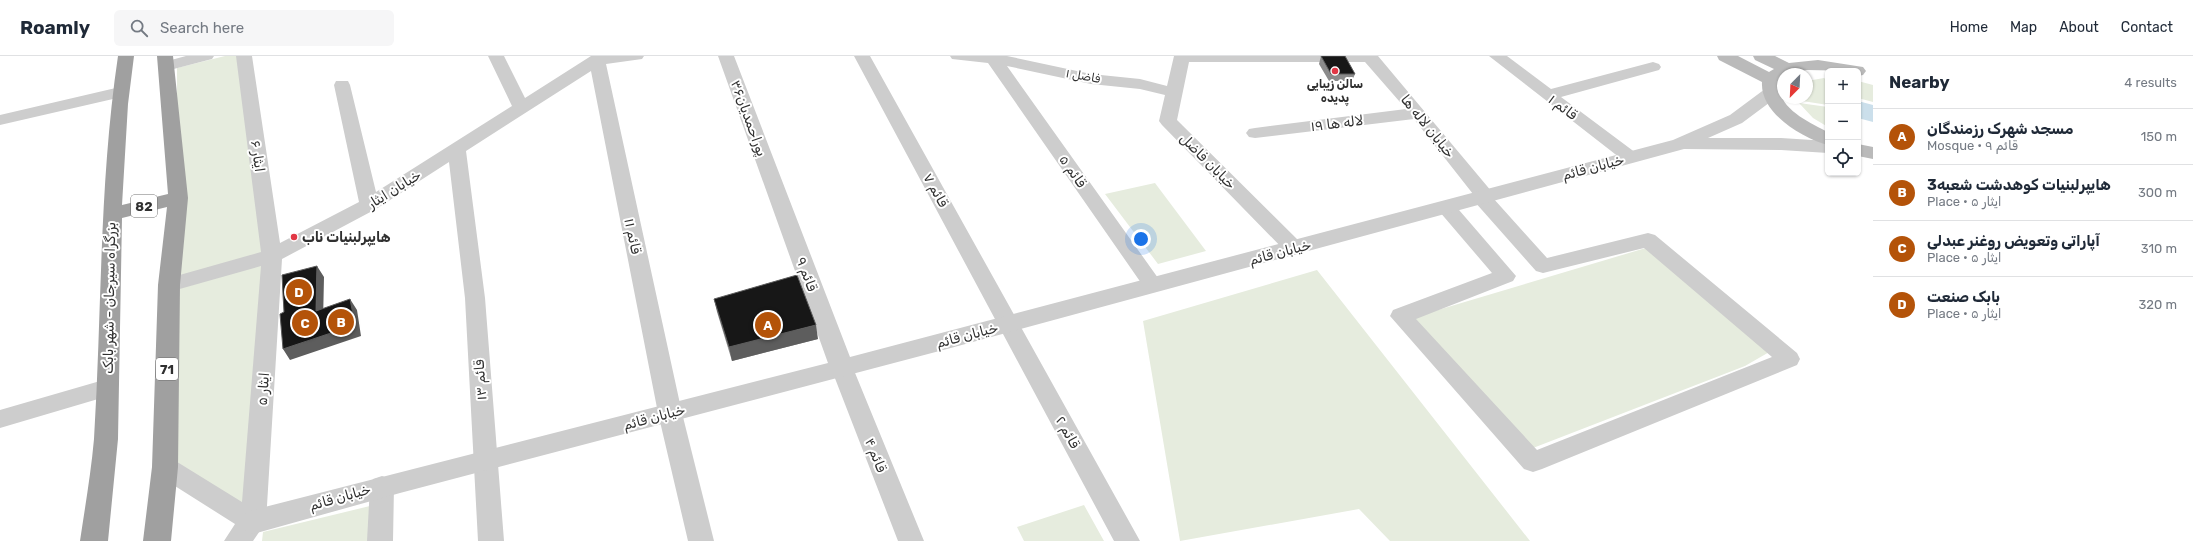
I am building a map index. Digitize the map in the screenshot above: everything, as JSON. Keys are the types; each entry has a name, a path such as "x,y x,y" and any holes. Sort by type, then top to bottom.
{"highway":[{"name":"بزرگراه سیرجان - شهر بابک","path":"94,541 106,440 111,214 120,92 126,56"},
{"name":"71","path":"157,541 165,467 169,285 178,198 166,61"},
{"name":"82","path":"111,214 178,198"}],"main road":[{"path":"1725,56 1771,87 1780,108 1798,123 1825,137"},
{"path":"1761,56 1786,68"},
{"path":"1792,68 1799,66 1823,65 1840,68"},
{"path":"1861,72 1873,75"},
{"path":"1771,87 1777,77"},
{"path":"1861,151 1873,153"}],"street":[{"path":"166,61 206,56"},
{"name":"ایثار ۶","path":"244,56 272,256"},
{"path":"496,56 522,108"},
{"path":"598,58 636,56"},
{"name":"پوراحمدیان۳۶","path":"726,56 771,179"},
{"name":"قائم ۷","path":"862,56 1009,324"},
{"name":"فاضل ۱","path":"958,56 993,57 1091,79 1140,84 1173,92"},
{"path":"1182,57 1370,56"},
{"name":"خیابان لاله ها","path":"1370,56 1418,113 1483,197 1543,266 1648,240 1789,359 1533,462 1400,316 1506,276 1446,207"},
{"name":"قائم ۱","path":"1497,56 1630,158"},
{"name":"قائم ۵","path":"993,57 1153,285"},
{"name":"خیابان فاضل","path":"1182,57 1173,92 1168,121 1294,248"},
{"name":"خیابان ایثار","path":"169,285 272,256 369,205 457,150 598,58"},
{"name":"قائم ۱۱","path":"598,58 670,413 701,541"},
{"path":"1548,95 1653,67"},
{"path":"342,85 369,205"},
{"path":"1680,144 1736,119 1771,87"},
{"path":"0,120 120,92"},
{"name":"لاله ها ۱۹","path":"1255,133 1418,113"},
{"path":"1680,144 1781,144 1825,147"},
{"name":"خیابان قائم","path":"253,522 382,486 486,461 1009,324 1680,144"},
{"name":"قائم ۱۳","path":"457,150 475,298 490,541"},
{"name":"قائم ۹","path":"771,179 842,368"},
{"name":"ایثار ۵","path":"253,522 272,256"},
{"name":"قائم ۲","path":"1009,324 1127,541"},
{"name":"قائم ۴","path":"842,368 911,541"},
{"path":"0,419 107,388"},
{"path":"165,467 253,522 237,541"},
{"path":"380,541 382,486"}],"shaded area":[{"path":"225,56 238,56 263,253 177,278 177,68"},
{"path":"1825,79 1825,105 1813,103 1813,80"},
{"path":"1861,82 1873,85 1873,102 1861,99"},
{"path":"1800,104 1825,107 1825,125 1813,118"},
{"path":"1155,183 1206,251 1158,264 1105,194"},
{"path":"1649,247 1771,351 1745,366 1533,448 1411,318"},
{"path":"266,261 243,507 173,463 179,286"},
{"path":"1317,270 1530,541 1390,541 1359,509 1180,541 1143,321"},
{"path":"374,505 372,541 262,541 263,532"},
{"path":"1084,505 1104,541 1024,541 1017,527"}],"water":[{"path":"1861,102 1873,105 1873,122 1861,119"}],"building":[{"path":"1321,56 1345,56 1355,74 1331,74"},
{"path":"317,266 316,311 350,299 355,325 283,349 280,314 284,312 282,275"},
{"path":"797,275 816,325 729,347 714,299"}],"place":[{"name":"سالن زیبایی پدیده","path":"1335,71"},
{"name":"هایپرلبنیات ناب","path":"294,237"},
{"name":"بابک صنعت","path":"299,292"},
{"name":"هایپرلبنیات کوهدشت شعبه3","path":"341,322"},
{"name":"آپاراتی وتعویض روغنر عبدلی","path":"305,323"},
{"name":"مسجد شهرک رزمندگان","path":"768,325"}]}
